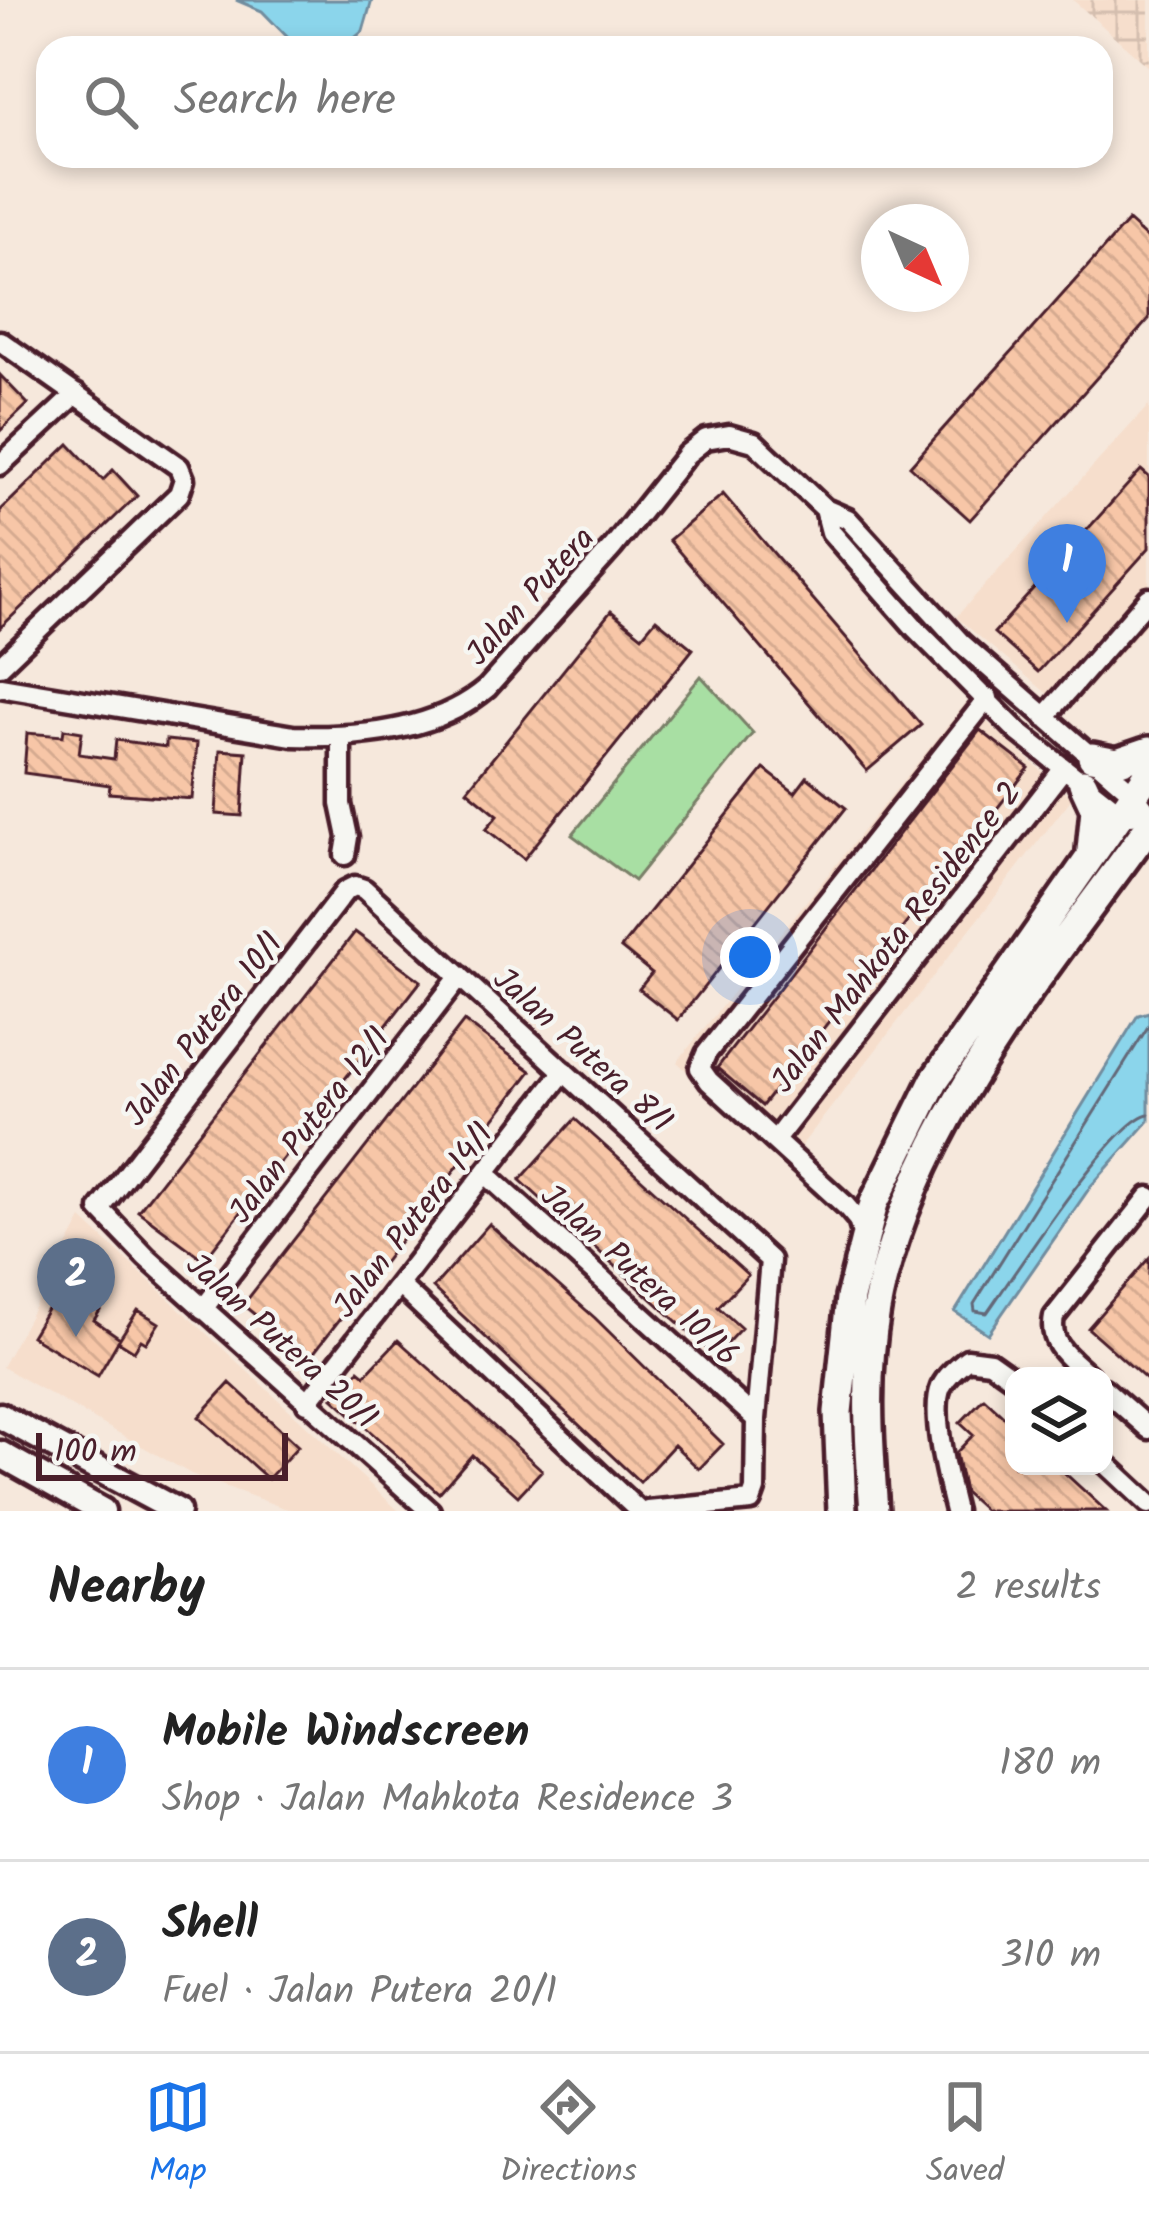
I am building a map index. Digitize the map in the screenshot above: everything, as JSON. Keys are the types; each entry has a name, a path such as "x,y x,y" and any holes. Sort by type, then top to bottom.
{"main road":[{"path":"1091,854 1095,809 1079,769 1149,751"},
{"path":"837,1505 838,1412 850,1298 874,1203 934,1081 1091,854 1142,806"},
{"path":"874,1511 866,1398 876,1309 890,1255 959,1097 1118,868 1142,806"},
{"path":"1118,868 1149,857"}],"street":[{"path":"0,341 179,467 184,479 179,494 0,666"},
{"path":"0,465 76,394"},
{"name":"Jalan Putera","path":"0,688 293,736 341,738 430,719 475,698 613,548 687,454 706,439 729,435 754,442 825,509 848,520 961,643 1046,717 1079,769"},
{"name":"Jalan Putera","path":"825,509 831,532 944,659 1018,732 1142,806"},
{"path":"1046,717 1149,598"},
{"path":"864,1242 858,1220 846,1205 709,1081 700,1067 988,698"},
{"path":"341,738 341,804 348,837 345,856 355,886"},
{"name":"Jalan Mahkota Residence 2","path":"775,1140 1079,769"},
{"name":"Jalan Putera 8/1","path":"355,886 364,889 770,1260 756,1420"},
{"name":"Jalan Putera 10/1","path":"100,1210 345,891 355,886"},
{"name":"Jalan Putera 12/1","path":"203,1309 460,976"},
{"name":"Jalan Putera 14/1","path":"307,1403 564,1071"},
{"name":"Jalan Putera 10/16","path":"485,1174 756,1420"},
{"path":"1079,1367 1050,1332 1054,1317 1149,1197"},
{"name":"Jalan Putera 20/1","path":"100,1210 203,1309 430,1511"},
{"path":"1131,1220 1149,1236"},
{"path":"399,1285 644,1511 751,1501 756,1420"},
{"path":"955,1511 937,1410 940,1390 950,1372 967,1359 990,1362 1005,1373"},
{"path":"1113,1397 1149,1429"},
{"path":"0,1416 177,1511"},
{"path":"0,1454 85,1508"},
{"path":"1113,1470 1149,1504"}],"shaded area":[{"path":"1073,0 1149,0 1149,67"},
{"path":"1149,405 1149,621 1068,711 956,617"},
{"path":"966,703 1072,798 787,1164 677,1062"},
{"path":"82,1219 399,1511 281,1507 191,1474 2,1367"}],"green space":[{"path":"701,676 753,733 634,881 572,835"}],"water":[{"path":"236,0 372,0 357,36 286,36 262,11"},
{"path":"1149,1012 1149,1121 1091,1186 988,1334 955,1312 1138,1015"}],"building":[{"path":"1128,221 1149,240 1149,319 970,520 910,466"},
{"path":"0,375 28,404 0,431"},
{"path":"69,444 103,480 113,470 137,496 0,628 0,511"},
{"path":"1141,470 1149,477 1149,548 1038,672 994,633"},
{"path":"723,494 921,725 867,771 669,540"},
{"path":"611,611 642,636 656,619 693,649 524,859 486,829 498,815 467,790"},
{"path":"64,729 82,732 79,754 114,759 116,740 166,747 166,740 197,743 192,799 109,793 110,785 24,773 27,733 63,736"},
{"path":"980,730 1029,768 762,1106 717,1068"},
{"path":"220,750 246,752 242,816 216,814"},
{"path":"764,769 795,793 807,777 846,808 678,1020 639,989 652,973 621,948"},
{"path":"355,932 421,981 204,1260 138,1211"},
{"path":"464,1021 531,1071 309,1359 243,1305"},
{"path":"575,1119 748,1275 718,1307 741,1328 715,1356 520,1180"},
{"path":"489,1224 595,1318 723,1444 699,1469 674,1445 640,1482 433,1288"},
{"path":"1149,1258 1149,1382 1088,1328"},
{"path":"66,1278 106,1301 94,1320 120,1338 98,1376 31,1336"},
{"path":"138,1310 159,1323 146,1343 141,1340 134,1351 118,1341"},
{"path":"398,1340 542,1470 518,1496 472,1455 439,1493 333,1398 359,1370 365,1375"},
{"path":"230,1383 298,1446 268,1479 199,1417"},
{"path":"984,1398 1005,1418 1005,1475 1067,1475 1106,1511 985,1511 964,1492 956,1453 973,1435 960,1423"}],"place":[{"name":"Mobile Windscreen","path":"1067,623"},
{"name":"Shell","path":"76,1337"}]}
